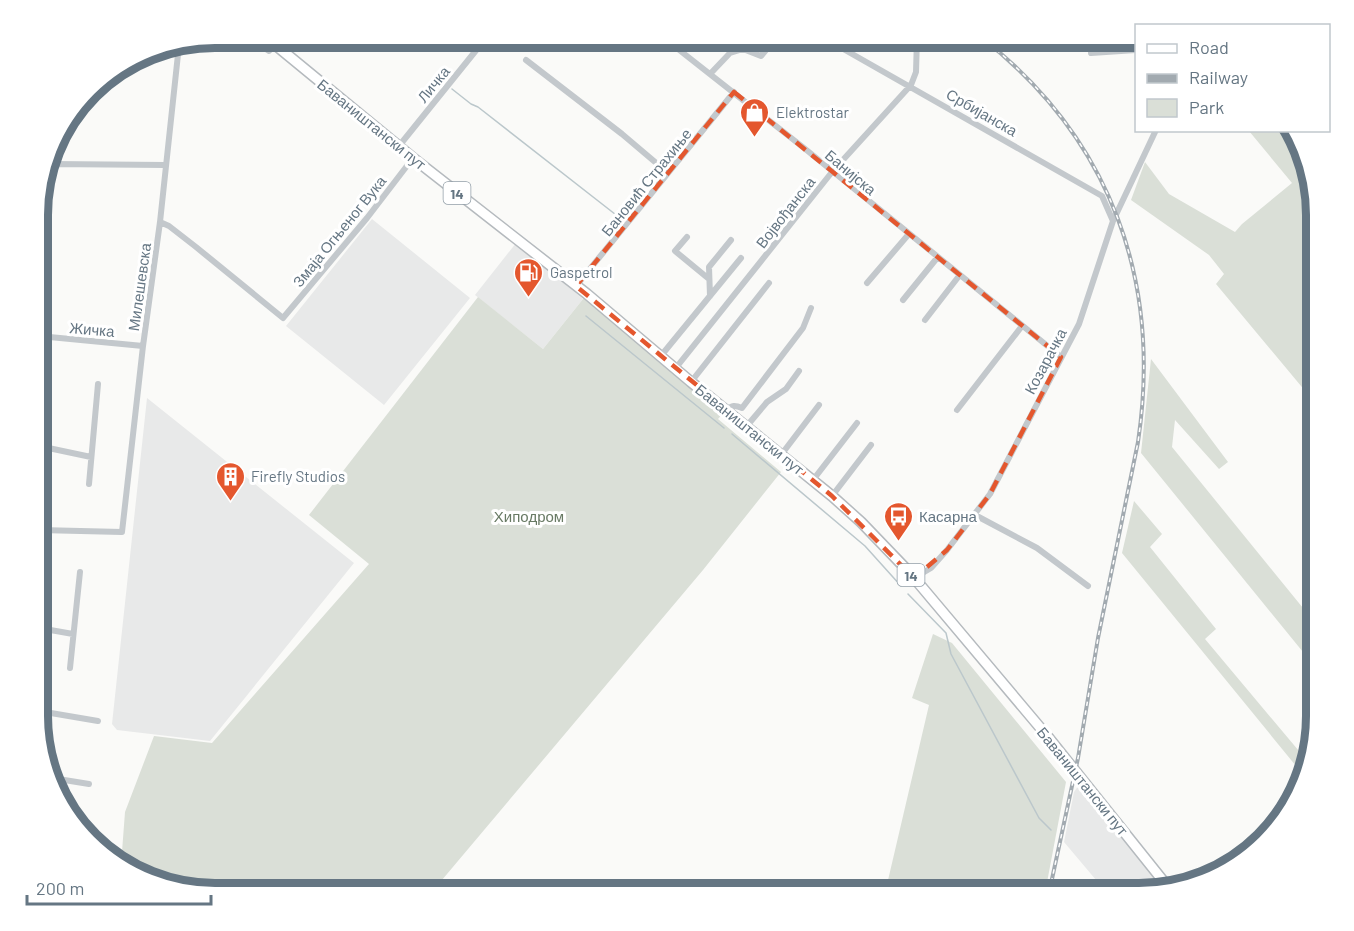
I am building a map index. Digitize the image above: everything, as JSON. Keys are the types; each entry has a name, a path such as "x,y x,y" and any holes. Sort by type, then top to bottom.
{"main road":[{"name":"Баваништански пут","path":"279,48 413,158 576,286 861,522 914,578 1048,737 1164,881"}],"street":[{"name":"Личка","path":"399,146 478,48"},
{"name":"Банијска","path":"677,48 1061,357"},
{"path":"711,73 730,53 743,49 761,56 768,48"},
{"name":"Србијанска","path":"843,48 1102,196 1113,221"},
{"path":"911,85 916,72 917,48"},
{"path":"1091,53 1135,50"},
{"name":"Милешевска","path":"48,530 122,532 160,222 177,52"},
{"path":"526,60 622,134 668,173"},
{"name":"Војвођанска","path":"675,369 832,171 911,85"},
{"name":"Бановић Страхиње","path":"576,286 734,93"},
{"name":"Козарачка","path":"914,578 931,568 990,494 1079,324 1113,221 1155,132"},
{"name":"Змаја Огњеног Вука","path":"160,222 169,226 196,247 282,318 367,218 413,158"},
{"path":"56,164 165,165"},
{"path":"867,284 908,235"},
{"path":"687,237 675,251 709,279"},
{"path":"710,296 709,267 731,240"},
{"path":"660,357 741,258"},
{"path":"903,300 937,258"},
{"path":"925,320 959,276"},
{"path":"691,382 769,283"},
{"path":"726,411 730,406 736,405 742,408 764,382 769,371 803,328 811,308"},
{"path":"957,410 1022,326"},
{"name":"Жичка","path":"48,337 143,346"},
{"path":"746,427 767,402 786,389 799,371"},
{"path":"89,484 98,384"},
{"path":"781,455 819,405"},
{"path":"813,480 857,423"},
{"path":"832,496 871,445"},
{"path":"48,448 91,457"},
{"path":"975,515 1037,548 1088,586"},
{"path":"70,668 80,572"},
{"path":"48,630 73,634"},
{"path":"48,713 98,721"},
{"path":"61,779 89,784"}],"highlighted area":[{"path":"734,92 1061,357 990,494 947,550 914,578 832,496 576,286"}],"shaded area":[{"path":"372,219 470,298 384,405 286,326"},
{"name":"Gaspetrol","path":"516,243 583,299 543,349 475,295"},
{"path":"147,398 354,563 210,741 117,730 112,724"},
{"path":"1079,785 1157,882 1099,883 1064,842 1074,792"}],"green space":[{"path":"1250,132 1284,132 1297,161 1305,193 1306,392 1216,284 1224,274 1209,255 1131,200 1145,162 1169,194 1235,232 1292,183"},
{"name":"Хиподром","path":"587,294 726,410 718,419 781,472 703,570 439,883 204,883 182,880 151,870 122,854 125,812 154,736 212,743 369,564 309,515 478,297 543,349"},
{"path":"1151,359 1228,462 1219,469 1175,420 1172,447 1306,612 1306,656 1141,453"},
{"path":"1134,501 1162,534 1150,547 1216,629 1205,639 1302,754 1298,768 1122,553"},
{"path":"933,634 952,643 1066,782 1047,883 887,883 929,705 912,698"}],"waterway":[{"path":"452,89 620,218"},
{"path":"586,316 724,428"},
{"path":"732,434 865,546 901,586"},
{"path":"908,594 946,633 951,654 1039,818 1051,830"}],"railway":[{"path":"993,48 1027,78 1064,121 1094,168 1117,218 1133,270 1142,325 1143,383 1138,442 1098,638 1078,758 1051,883"}],"place":[{"name":"Elektrostar","path":"755,138"},
{"name":"Gaspetrol","path":"529,298"},
{"name":"Firefly Studios","path":"230,502"},
{"name":"Касарна","path":"898,542"}]}
